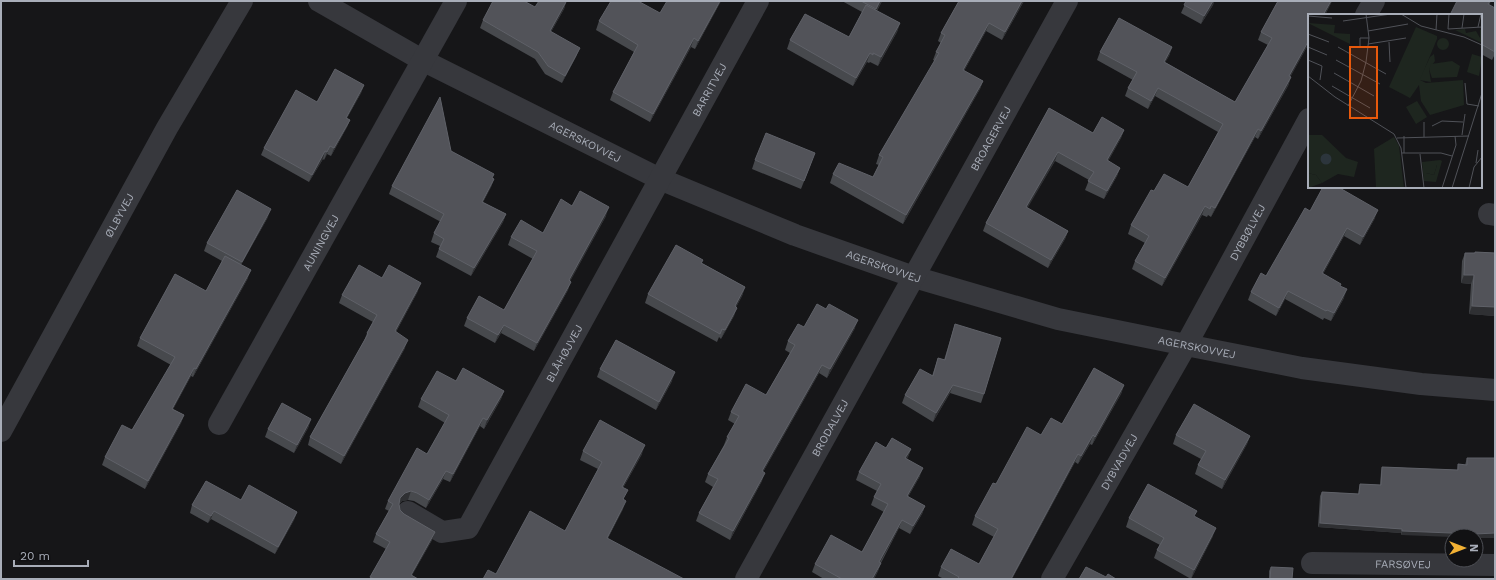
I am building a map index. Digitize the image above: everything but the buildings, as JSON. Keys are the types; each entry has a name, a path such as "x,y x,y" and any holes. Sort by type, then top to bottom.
{"street":[{"name":"ØLBYVEJ","path":"1,431 166,128 242,1"},
{"name":"AGERSKOVVEJ","path":"318,1 422,60 660,179 795,235 914,277 1058,319 1302,368 1421,384 1495,390"},
{"name":"AUNINGVEJ","path":"219,424 456,1"},
{"name":"BARRITVEJ","path":"660,179 758,1"},
{"name":"BROAGERVEJ","path":"914,277 1067,1"},
{"path":"1367,14 1374,1"},
{"name":"DYBBØLVEJ","path":"1186,345 1308,121"},
{"name":"BLÅHØJVEJ","path":"408,512 442,532 468,528 660,179"},
{"name":"BRODALVEJ","path":"746,579 914,277"},
{"name":"DYBVADVEJ","path":"1052,579 1186,345"},
{"name":"FARSØVEJ","path":"1312,563 1495,565"}]}
